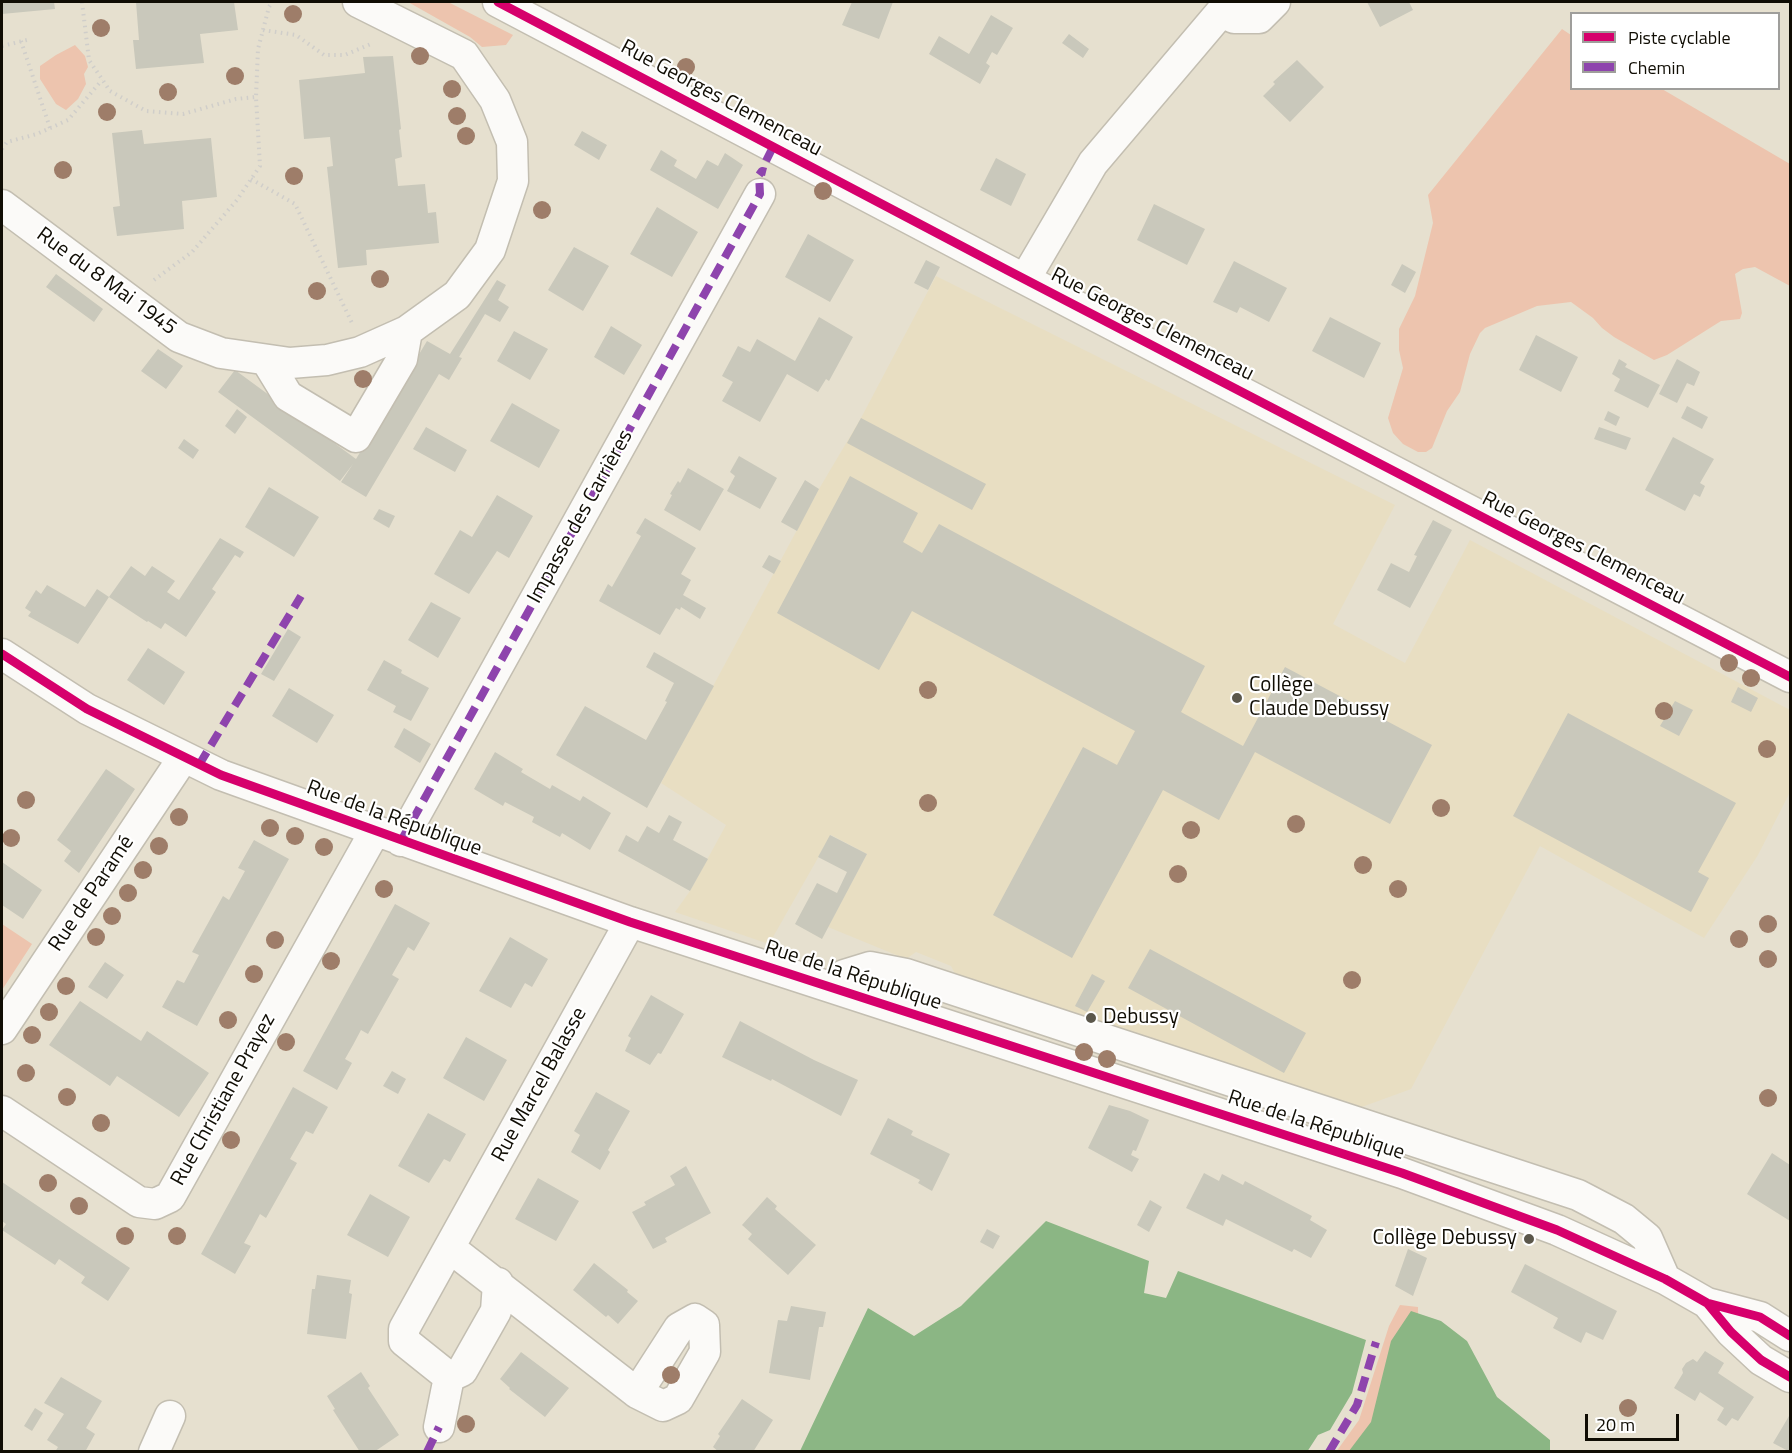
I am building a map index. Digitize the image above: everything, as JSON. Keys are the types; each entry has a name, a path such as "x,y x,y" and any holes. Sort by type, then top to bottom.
{"street":[{"name":"Rue du 8 Mai 1945","path":"2,205 179,337 221,353 290,363 327,360 360,352 407,331 457,295 490,250 513,181 512,142 495,100 464,55 358,2"},
{"name":"Rue Georges Clemenceau","path":"498,2 1791,677"},
{"path":"1025,279 1093,163 1221,7 1233,18 1259,18 1275,2"},
{"name":"Impasse des Carrières","path":"388,836 760,194"},
{"path":"266,360 288,396 356,437 402,359 407,331"},
{"name":"Rue de la République","path":"2,654 87,709 222,776 630,922 1402,1173 1557,1230 1665,1280 1707,1304 1761,1317 1791,1336"},
{"name":"Rue de Paramé","path":"2,1029 183,758"},
{"name":"Rue Christiane Prayez","path":"2,1111 139,1202 155,1204 170,1197 388,836"},
{"name":"Rue Marcel Balasse","path":"449,1377 404,1341 404,1329 630,922"},
{"path":"831,987 844,975 870,967 906,974 1578,1196 1624,1219 1647,1238 1665,1280"},
{"path":"450,1248 637,1393"},
{"path":"439,1427 449,1377 462,1371 496,1311 498,1283"},
{"name":"Rue de la République","path":"1707,1304 1731,1332 1761,1360 1791,1377"},
{"path":"154,1452 170,1416"}],"path":[{"path":"82,2 89,60 110,92 146,111 183,114 236,99 256,97"},
{"path":"127,299 192,252 237,200 260,166 256,97 258,49 272,2"},
{"path":"262,30 296,35 324,55 345,55 379,40 399,21"},
{"path":"2,46 24,40 50,128"},
{"path":"2,149 7,142 37,134 68,120 102,80"},
{"path":"251,179 295,204 351,319 360,352"}],"shaded area":[{"path":"408,2 448,2 513,35 506,45 482,47 470,37"},
{"path":"1562,29 1570,34 1570,90 1664,90 1790,164 1790,286 1755,267 1743,269 1735,274 1742,313 1740,319 1721,321 1667,355 1654,360 1614,337 1571,302 1537,306 1485,328 1480,333 1470,354 1460,392 1447,411 1432,448 1426,452 1418,452 1403,444 1393,433 1388,418 1403,368 1399,350 1399,329 1415,296 1433,223 1428,195"},
{"path":"75,45 85,56 88,67 84,74 86,84 78,99 66,110 56,104 40,79 40,66"},
{"name":"Collège Claude Debussy","path":"936,276 1395,505 1333,624 1405,663 1470,540 1790,710 1790,792 1758,855 1704,938 1540,846 1411,1089 1359,1108 956,976 951,966 916,952 906,959 828,927 867,854 831,835 769,944 675,912 690,891 726,825 661,783"},
{"path":"2,924 32,944 2,990"},
{"path":"1046,1221 1149,1261 1144,1293 1166,1298 1178,1271 1366,1340 1352,1393 1330,1430 1318,1435 1307,1452 800,1451 868,1308 914,1336 961,1306"},
{"path":"1400,1305 1418,1307 1418,1325 1376,1430 1358,1451 1336,1452 1359,1420 1389,1326"},
{"path":"1411,1311 1441,1321 1467,1341 1497,1397 1550,1440 1550,1451 1349,1451 1371,1422 1391,1341"}],"building":[{"path":"2,2 54,2 55,9 2,14"},
{"path":"136,2 234,2 238,30 200,34 204,63 136,69 133,40 139,40"},
{"path":"852,2 893,2 879,39 842,25"},
{"path":"1367,2 1409,2 1413,10 1380,27"},
{"path":"991,15 1013,28 997,55 992,52 986,63 990,66 980,84 929,54 939,36 969,54"},
{"path":"1069,34 1089,49 1083,58 1062,43"},
{"path":"393,56 401,129 399,130 402,157 395,159 398,186 425,184 428,213 436,212 439,243 366,250 367,265 338,268 327,167 333,166 330,137 304,139 299,80 365,73 363,57"},
{"path":"1297,60 1324,87 1290,122 1263,96 1275,84 1273,82"},
{"path":"142,130 144,144 211,138 217,197 182,201 184,229 117,236 113,207 120,206 112,133"},
{"path":"582,131 607,145 599,160 574,145"},
{"path":"661,150 677,160 674,166 696,179 707,160 718,166 725,153 743,165 718,209 650,170"},
{"path":"996,158 1026,174 1011,206 980,190"},
{"path":"1154,204 1205,229 1187,265 1137,240"},
{"path":"657,207 698,232 672,277 630,254"},
{"path":"808,234 854,260 830,302 785,277"},
{"path":"574,247 609,266 583,311 548,290"},
{"path":"926,260 940,267 928,290 914,283"},
{"path":"1234,261 1287,288 1269,322 1240,307 1237,313 1213,302"},
{"path":"1402,264 1416,272 1405,293 1391,285"},
{"path":"56,274 103,309 94,322 46,287"},
{"path":"497,280 506,285 498,300 509,307 500,322 485,314 459,357 462,358 449,380 439,374 366,497 341,482 353,464 340,481 218,392 235,370 356,459 427,341 450,354"},
{"path":"819,317 853,337 829,381 826,379 818,392 787,374 760,422 722,401 733,382 722,376 738,346 750,352 757,339 795,361"},
{"path":"1330,317 1381,343 1364,378 1312,351"},
{"path":"611,326 642,345 624,375 594,357"},
{"path":"514,331 548,349 530,380 497,361"},
{"path":"1536,335 1578,357 1561,392 1519,370"},
{"path":"158,349 183,366 166,389 141,371"},
{"path":"1619,359 1627,364 1625,367 1660,385 1648,408 1614,391 1620,379 1612,374"},
{"path":"1677,359 1700,372 1694,386 1687,383 1677,403 1659,394"},
{"path":"512,403 560,430 539,468 490,441"},
{"path":"1687,406 1708,417 1702,429 1681,418"},
{"path":"237,409 247,417 235,434 225,426"},
{"path":"1608,411 1620,417 1616,426 1604,420"},
{"path":"861,418 986,484 972,510 847,443"},
{"path":"426,427 467,450 455,472 413,449"},
{"path":"1599,427 1631,438 1626,450 1594,439"},
{"path":"1673,437 1714,459 1700,483 1705,486 1700,497 1694,494 1685,511 1645,490"},
{"path":"184,439 199,450 193,459 178,448"},
{"path":"739,456 777,478 760,509 727,491 735,476 730,472"},
{"path":"688,468 724,489 700,531 664,510 672,495 670,494 678,481 680,483"},
{"path":"850,476 918,513 903,542 922,553 939,524 1205,666 1181,712 1243,746 1285,667 1432,745 1390,824 1255,752 1219,820 1163,790 1072,958 993,915 1083,747 1117,765 1135,731 912,611 879,670 777,613"},
{"path":"805,480 819,489 797,531 781,522"},
{"path":"269,487 319,517 294,557 245,527"},
{"path":"497,495 533,516 509,558 497,551 469,594 434,574 460,530 472,537"},
{"path":"379,509 395,516 389,528 373,519"},
{"path":"645,518 696,548 681,574 691,580 683,595 706,608 700,619 681,607 680,610 676,608 660,635 599,601 608,584 612,587 641,536 636,533"},
{"path":"1433,520 1452,530 1410,608 1377,590 1391,563 1409,572 1417,556 1414,555"},
{"path":"220,538 244,552 240,558 235,555 212,589 216,592 186,637 165,623 161,629 147,622 109,597 131,566 145,576 152,566 175,581 167,592 179,600"},
{"path":"769,555 781,561 774,574 762,567"},
{"path":"47,585 85,607 97,589 109,597 78,644 28,616 31,612 25,608 36,590 41,594"},
{"path":"431,602 461,618 438,658 408,640"},
{"path":"288,629 301,637 274,681 261,674"},
{"path":"148,648 185,672 164,705 127,680"},
{"path":"654,652 714,686 647,808 556,755 585,706 646,740 667,702 665,701 674,683 646,667"},
{"path":"384,660 402,670 401,673 429,688 411,721 393,712 396,706 367,690"},
{"path":"1738,687 1758,698 1751,712 1731,702"},
{"path":"289,688 334,715 317,743 272,716"},
{"path":"1675,701 1693,710 1679,736 1660,726"},
{"path":"1568,713 1736,803 1698,872 1709,878 1691,912 1513,816"},
{"path":"404,728 431,744 420,763 394,747"},
{"path":"495,752 523,769 521,772 550,789 552,785 580,801 583,796 611,813 590,850 562,833 560,837 532,822 534,817 505,802 503,806 474,789"},
{"path":"106,769 135,789 79,873 64,861 71,851 57,840"},
{"path":"669,815 682,822 673,840 708,859 690,891 618,851 626,835 638,842 647,826 659,833"},
{"path":"830,835 867,854 822,939 795,924 817,883 837,893 847,872 818,857"},
{"path":"254,840 289,859 197,1026 162,1007 177,980 184,983 199,955 192,952 223,896 229,900 245,871 238,868"},
{"path":"2,862 42,890 23,919 2,905"},
{"path":"395,904 430,923 414,951 408,947 392,975 399,979 368,1034 361,1030 345,1059 352,1063 337,1090 303,1071"},
{"path":"510,937 548,959 532,987 525,983 511,1008 479,991"},
{"path":"1150,949 1306,1033 1284,1073 1128,988"},
{"path":"105,962 124,975 107,999 88,987"},
{"path":"1092,974 1105,981 1087,1012 1075,1006"},
{"path":"651,995 684,1014 661,1054 658,1053 650,1065 625,1051 631,1038 628,1036"},
{"path":"80,1001 141,1041 147,1031 209,1073 179,1117 117,1076 110,1086 49,1045"},
{"path":"740,1021 858,1080 841,1116 772,1079 771,1081 722,1057"},
{"path":"466,1037 507,1060 484,1101 443,1078"},
{"path":"392,1071 406,1079 398,1094 383,1086"},
{"path":"293,1087 328,1107 313,1134 306,1131 290,1159 297,1163 266,1218 260,1214 244,1243 251,1246 235,1274 201,1254"},
{"path":"596,1092 630,1111 608,1150 610,1152 600,1170 571,1152 580,1135 574,1131"},
{"path":"1109,1105 1149,1120 1136,1151 1133,1150 1131,1155 1139,1159 1132,1172 1088,1148"},
{"path":"428,1113 466,1134 450,1162 444,1159 429,1183 398,1166"},
{"path":"888,1118 913,1131 911,1135 950,1154 932,1191 918,1183 920,1180 870,1154"},
{"path":"1772,1153 1790,1165 1790,1221 1747,1194"},
{"path":"686,1166 711,1213 665,1238 667,1242 653,1249 632,1212 646,1205 644,1202 675,1185 670,1176"},
{"path":"1204,1173 1219,1181 1222,1174 1243,1185 1245,1181 1312,1216 1310,1220 1327,1230 1311,1258 1294,1249 1292,1252 1226,1219 1223,1226 1186,1208"},
{"path":"538,1178 579,1201 556,1241 515,1219"},
{"path":"2,1182 130,1268 108,1301 81,1283 85,1277 59,1259 55,1265 2,1230 6,1224 2,1221"},
{"path":"370,1194 410,1217 388,1257 347,1235"},
{"path":"767,1197 777,1206 775,1209 816,1245 788,1275 748,1239 752,1234 742,1225"},
{"path":"1150,1200 1162,1207 1149,1232 1137,1225"},
{"path":"987,1229 1000,1236 993,1249 980,1242"},
{"path":"1408,1249 1427,1258 1413,1296 1395,1286"},
{"path":"594,1263 638,1301 618,1324 573,1290"},
{"path":"1525,1264 1617,1311 1603,1340 1586,1332 1581,1343 1553,1328 1558,1318 1511,1292"},
{"path":"317,1275 351,1280 349,1293 352,1294 346,1339 307,1334 312,1289 315,1289"},
{"path":"791,1306 826,1312 823,1327 819,1327 810,1380 769,1373 778,1320 787,1321"},
{"path":"1705,1351 1724,1363 1718,1373 1754,1397 1738,1421 1732,1418 1726,1426 1717,1420 1724,1408 1700,1392 1695,1401 1674,1388 1686,1363 1693,1359 1697,1362"},
{"path":"521,1352 569,1388 545,1417 509,1389 500,1379"},
{"path":"361,1372 370,1386 368,1388 399,1435 374,1452 360,1452 333,1410 335,1409 327,1396"},
{"path":"61,1377 102,1401 86,1428 95,1434 85,1452 55,1452 58,1447 47,1440 64,1414 44,1403"},
{"path":"742,1399 773,1420 753,1452 719,1452 713,1447 720,1436 718,1434"},
{"path":"35,1408 43,1413 32,1431 24,1426"},
{"path":"1789,1416 1790,1418 1790,1452 1773,1443"}],"marked path":[{"path":"766,161 773,147"},
{"path":"401,841 760,194 759,175 762,171 766,172"},
{"path":"199,765 301,596"},
{"path":"1329,1452 1357,1405 1376,1342"},
{"path":"427,1452 439,1427"}],"cycle path":[{"path":"498,2 1007,270 1790,677"},
{"path":"2,654 87,709 221,775 630,922 1402,1173 1557,1230 1665,1279 1707,1303 1760,1317 1790,1336"},
{"path":"1707,1303 1731,1332 1761,1360 1790,1377"}],"place":[{"name":"Collège Claude Debussy","path":"1237,698"},
{"name":"Debussy","path":"1091,1018"},
{"name":"Collège Debussy","path":"1529,1239"}]}
